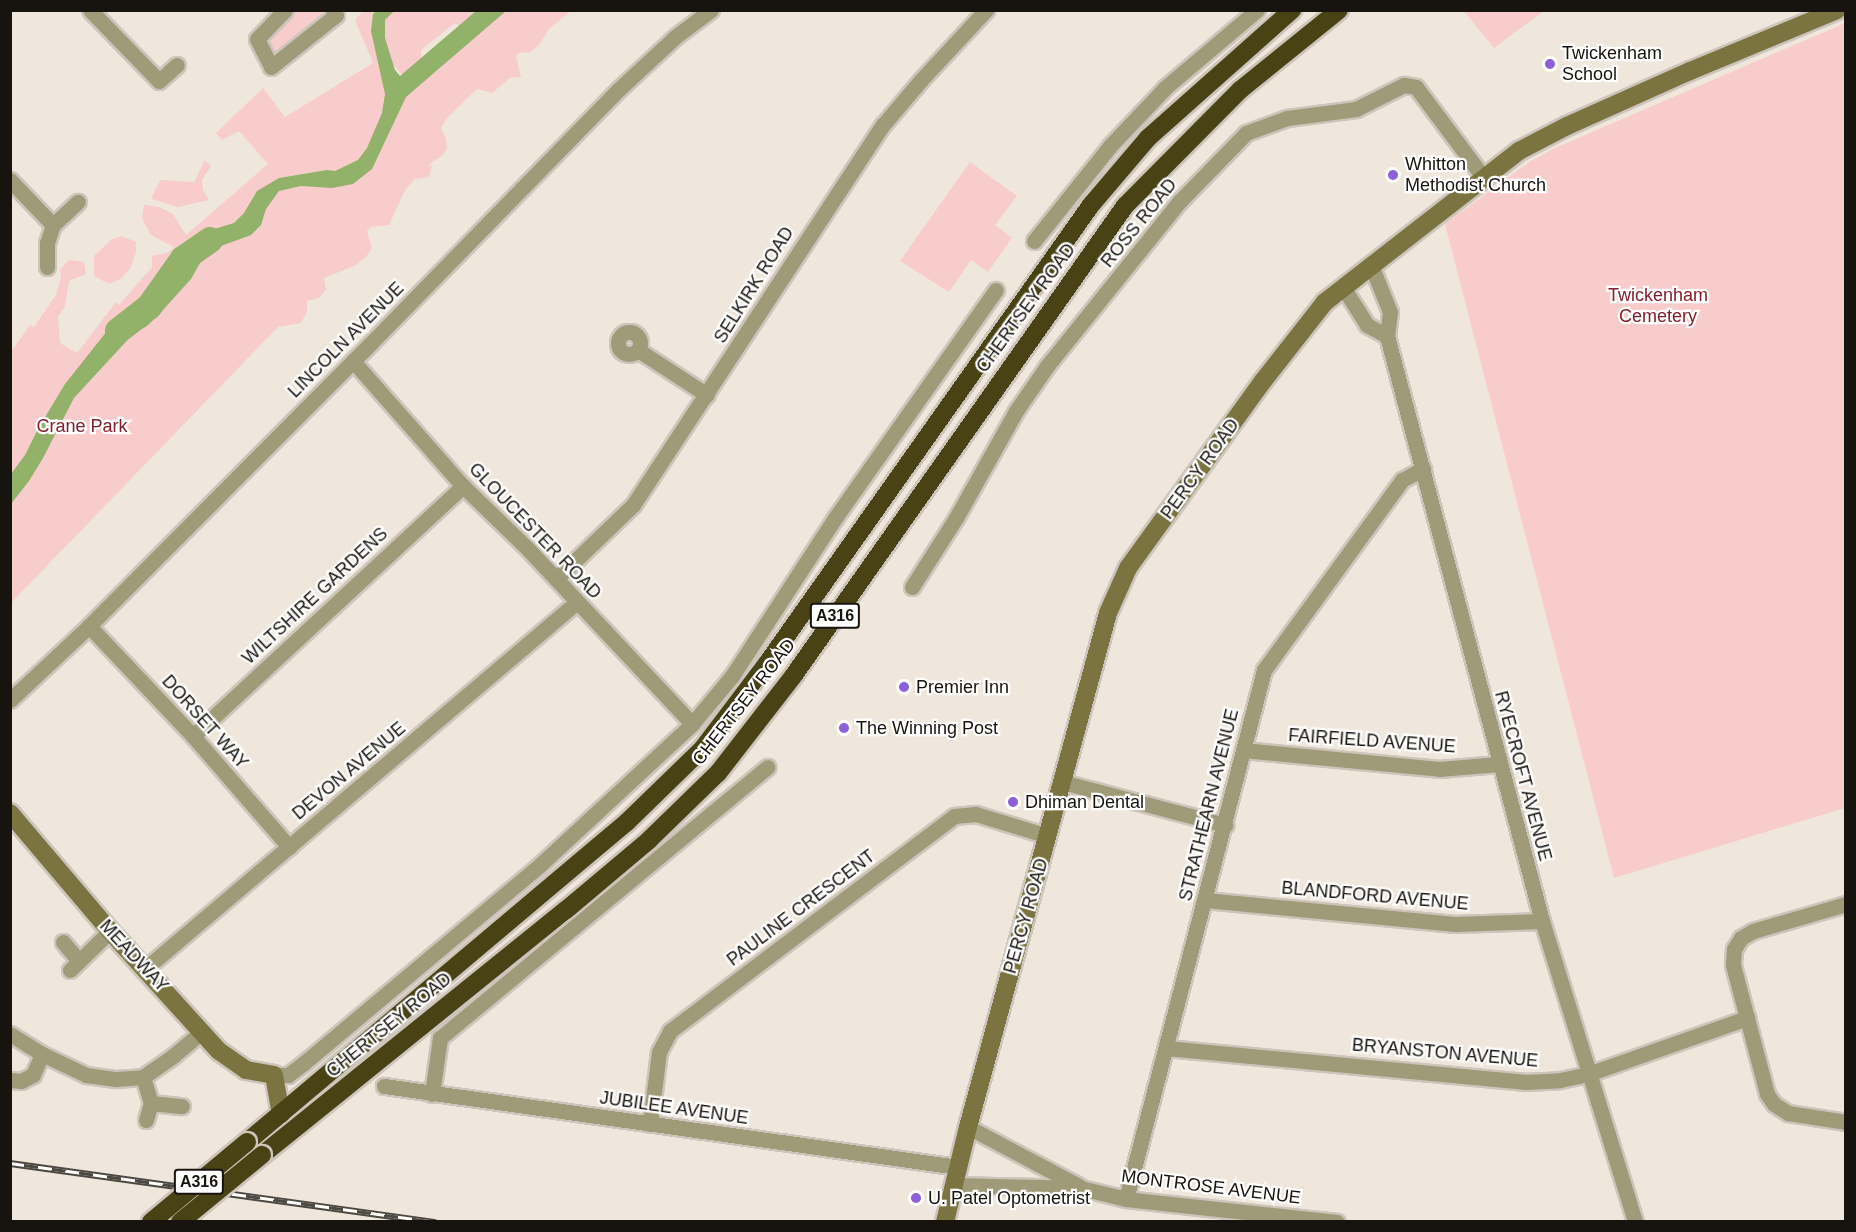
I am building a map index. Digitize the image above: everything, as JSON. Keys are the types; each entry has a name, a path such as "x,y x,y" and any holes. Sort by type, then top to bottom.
{"highway":[{"name":"CHERTSEY ROAD","path":"151,1221 627,822 704,747 775,653 1098,196 1148,138 1292,10"},
{"name":"CHERTSEY ROAD","path":"180,1221 566,910 649,840 718,773 794,675 1125,206 1240,90 1339,10"}],"street":[{"path":"90,10 159,81 177,65"},
{"path":"285,10 256,39 271,67 336,15 333,10"},
{"name":"LINCOLN AVENUE","path":"10,700 89,626 618,90 675,37 711,10"},
{"name":"SELKIRK ROAD","path":"556,579 633,505 707,395 813,228 883,125 986,10"},
{"name":"CHERTSEY ROAD","path":"1035,241 1110,146 1166,87 1257,10"},
{"name":"PERCY ROAD","path":"945,1221 968,1127 1108,613 1128,568 1301,330 1343,287 1519,151 1567,126 1837,10"},
{"name":"ROSS ROAD","path":"912,587 956,518 1016,411 1047,366 1179,202 1245,133 1287,118 1356,109 1404,85 1416,87 1483,177"},
{"path":"10,180 53,225"},
{"path":"47,267 47,243 53,225 78,202"},
{"name":"RYECROFT AVENUE","path":"1371,265 1390,312 1387,336 1542,921 1635,1221"},
{"path":"1343,287 1367,325 1387,336"},
{"name":"CHERTSEY ROAD","path":"274,1075 288,1075 304,1063 540,865 692,724 732,676 835,518 996,290"},
{"path":"638,350 707,395"},
{"name":"GLOUCESTER ROAD","path":"353,361 463,486 556,579 692,724"},
{"name":"STRATHEARN AVENUE","path":"1126,1198 1264,670 1402,480 1423,469"},
{"name":"WILTSHIRE GARDENS","path":"193,736 463,486"},
{"name":"DEVON AVENUE","path":"146,968 577,602"},
{"name":"DORSET WAY","path":"89,626 193,736 290,847"},
{"name":"FAIRFIELD AVENUE","path":"1243,750 1342,762 1439,769 1499,764"},
{"path":"432,1094 440,1038 768,767"},
{"path":"1062,782 1225,825"},
{"name":"MEADWAY","path":"10,813 200,1033 219,1051 246,1070 274,1075"},
{"name":"PAULINE CRESCENT","path":"650,1124 659,1052 670,1030 954,816 976,814 1048,836"},
{"path":"540,865 553,882"},
{"name":"BLANDFORD AVENUE","path":"1205,900 1455,924 1542,921"},
{"path":"1845,904 1753,931 1741,938 1734,949 1733,964 1767,1094 1774,1104 1788,1113 1845,1122"},
{"path":"63,942 75,966 110,931"},
{"name":"BRYANSTON AVENUE","path":"1166,1048 1526,1082 1560,1080 1588,1074 1747,1018"},
{"path":"10,1034 42,1054 86,1075 116,1079 143,1077 200,1033"},
{"path":"10,1080 21,1081 33,1075 42,1054"},
{"path":"274,1075 281,1114"},
{"path":"143,1077 152,1102 146,1120"},
{"name":"JUBILEE AVENUE","path":"384,1086 958,1167"},
{"path":"152,1102 182,1106"},
{"name":"MONTROSE AVENUE","path":"968,1127 1081,1188"},
{"name":"MONTROSE AVENUE","path":"953,1185 1081,1188 1126,1198 1337,1221"}],"green space":[{"name":"Crane Park","path":"474,10 571,11 549,29 539,45 529,53 521,52 516,56 521,77 510,78 492,93 477,89 447,118 441,128 446,138 447,149 443,155 428,165 432,166 429,177 415,179 405,190 389,225 371,227 367,231 372,248 366,257 354,266 324,278 326,290 319,298 307,301 307,312 301,323 278,327 11,603 11,348 13,349 30,325 34,327 56,295 61,278 60,269 69,260 84,262 86,274 69,281 65,306 58,317 60,343 77,353 116,302 119,305 152,267 152,256 167,253 174,247 151,235 142,218 144,205 159,207 173,214 186,235 268,164 239,131 222,140 216,133 263,88 285,117 373,63 355,20 363,11 471,11 470,13","holes":["455,23 460,26 438,46 443,66 388,108 388,58 402,75 421,60 421,50"]},
{"path":"293,11 321,11 325,16 281,55 272,55 267,39"},
{"path":"1464,11 1544,11 1494,48"},
{"name":"Twickenham Cemetery","path":"1845,23 1845,808 1614,878 1445,224 1529,162 1555,148"},
{"path":"205,160 211,166 202,180 203,190 209,200 178,207 151,199 160,180 194,182"},
{"path":"970,162 1017,196 995,225 1012,238 988,272 971,260 949,292 900,261"},
{"path":"122,236 136,242 136,252 131,267 122,278 109,284 94,276 94,256 112,239"}],"shaded area":[{"path":"376,11 394,11 385,20 385,38 395,70 400,76 476,11 506,11 406,97 372,169 353,184 332,188 301,186 279,191 266,209 261,225 251,235 221,246 200,263 191,279 162,311 147,326 133,334 74,398 43,458 11,504 11,474 25,455 65,384 111,326 117,324 127,313 147,310 171,284 178,275 186,247 195,235 234,223 244,213 257,191 279,178 327,170 335,171 358,160 367,148 382,113 385,94 371,31 373,14"}],"waterway":[{"path":"118,331 149,307 183,259 210,240"}],"railway":[{"path":"10,1163 436,1222"}],"place":[{"name":"Twickenham School","path":"1550,64"},
{"name":"Whitton Methodist Church","path":"1393,175"},
{"name":"Premier Inn","path":"904,687"},
{"name":"The Winning Post","path":"844,728"},
{"name":"Dhiman Dental","path":"1013,802"},
{"name":"U. Patel Optometrist","path":"916,1198"}]}
